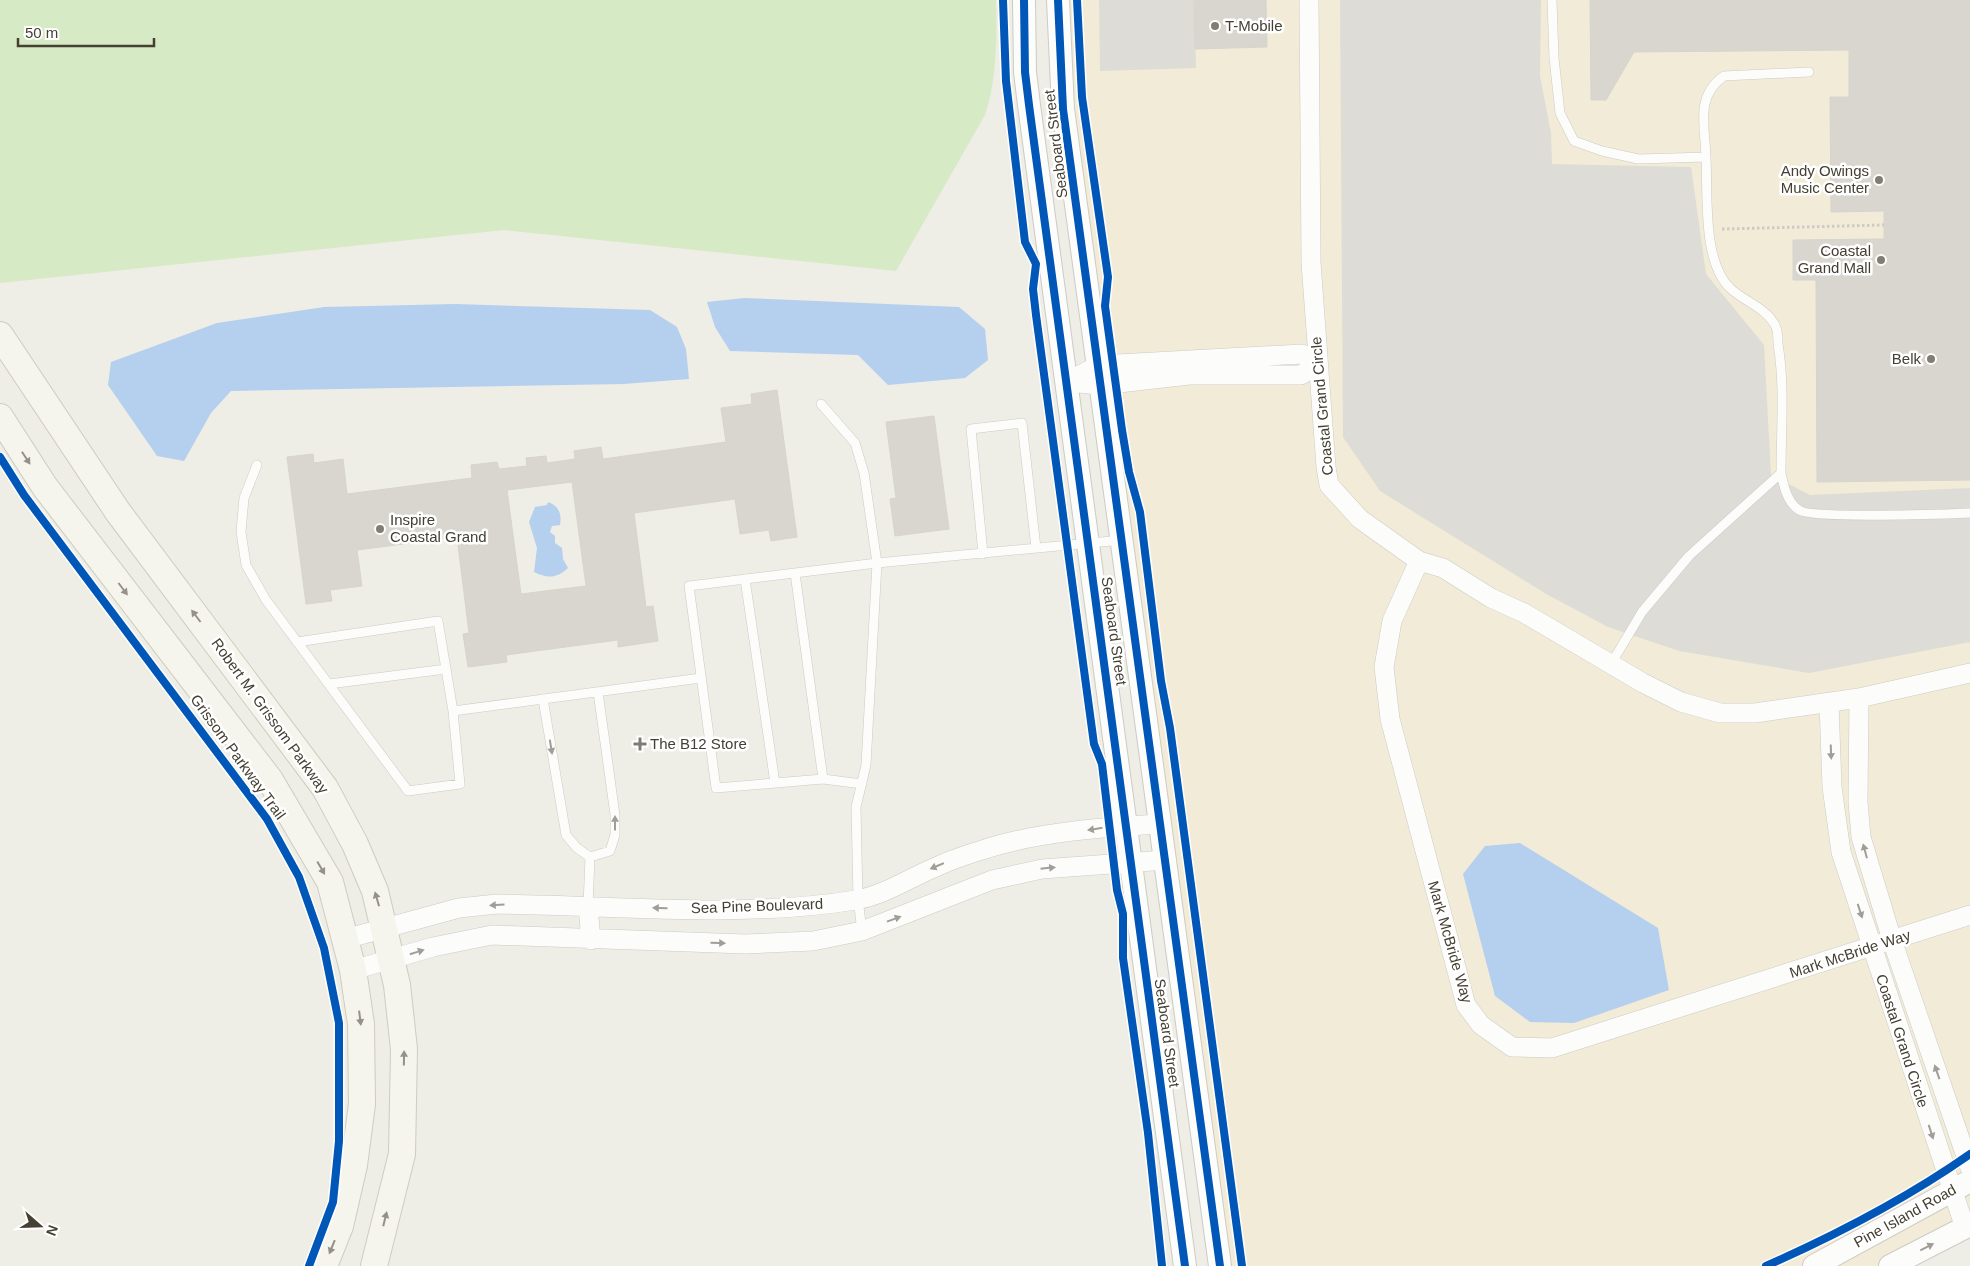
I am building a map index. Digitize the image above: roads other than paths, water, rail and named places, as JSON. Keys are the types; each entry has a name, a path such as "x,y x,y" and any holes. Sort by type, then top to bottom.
{"main road":[{"name":"Robert M. Grissom Parkway","path":"0,335 118,512 325,788 354,844 375,891 385,926 397,985 404,1049 402,1154 374,1266"},
{"path":"0,417 45,487 270,780 330,882 353,970 361,1024 362,1104 354,1165 340,1226 324,1266"}],"street":[{"name":"Seaboard Street","path":"1024,0 1025,72 1029,105 1185,1266"},
{"name":"Seaboard Street","path":"1058,0 1063,109 1220,1266"},
{"name":"Coastal Grand Circle","path":"1309,0 1311,262 1317,365 1329,485 1360,519 1419,561 1443,568 1491,598 1524,613 1681,702 1720,713 1755,713 1829,703 1970,673"},
{"path":"1067,382 1100,375 1301,375 1317,365"},
{"name":"Mark McBride Way","path":"1419,561 1392,621 1385,658 1384,666 1390,719 1466,1005 1481,1025 1512,1047 1552,1048 1970,915"},
{"path":"1859,698 1858,802 1861,836 1892,940 1970,1168"},
{"name":"Coastal Grand Circle","path":"1829,703 1832,787 1841,852 1871,947 1961,1186 1967,1227"},
{"name":"Sea Pine Boulevard","path":"345,939 385,926 459,908 497,904 728,910 797,908 858,899 888,890 936,866 983,849 1024,840 1126,826 1161,824"},
{"path":"353,970 433,947 492,935 745,944 813,942 862,931 992,880 1042,869 1166,860"},
{"path":"588,906 591,940"},
{"name":"Pine Island Road","path":"1814,1266 1961,1186"},
{"path":"1890,1266 1967,1227"}],"lane":[{"path":"1552,0 1554,58 1560,113 1574,141 1602,151 1638,158 1706,157"},
{"path":"1808,72 1724,76 1714,83 1707,93 1704,103 1709,229 1713,257 1720,273 1730,288 1767,314 1776,326 1781,358 1781,473 1785,492 1800,512 1825,515 1970,514"},
{"path":"821,404 855,442 864,473 878,562 866,765 856,807 858,899 862,931"},
{"path":"982,554 971,429 1022,423 1036,548"},
{"path":"257,465 244,498 241,532 246,565 266,600 297,642 329,684 408,791 460,784 453,711 438,622 297,642"},
{"path":"1611,664 1642,612 1690,556 1781,473"},
{"path":"862,784 823,778 716,788 689,586 878,562 1122,540"},
{"path":"795,573 823,778"},
{"path":"745,579 775,783"},
{"path":"329,684 446,669"},
{"path":"453,711 701,678"},
{"path":"590,857 610,850 615,835 616,815 598,692"},
{"path":"543,699 566,835 576,848 590,857"},
{"path":"588,906 590,857"}],"water":[{"path":"744,298 959,307 985,329 988,360 965,378 888,385 858,355 730,351 715,327 707,302"},
{"path":"455,304 650,310 677,327 686,349 689,379 623,384 231,391 211,413 184,461 157,456 108,385 111,362 217,323 324,307"},
{"path":"548,502 557,508 561,517 560,525 552,526 550,532 555,536 555,543 562,548 563,559 568,568 556,576 544,576 534,572 537,548 529,522 535,507 547,505"},
{"path":"1520,843 1658,928 1669,990 1574,1023 1530,1022 1495,996 1463,874 1485,846"}],"place":[{"name":"T-Mobile","path":"1215,26"},
{"name":"Andy Owings Music Center","path":"1879,180"},
{"name":"Coastal Grand Mall","path":"1881,260"},
{"name":"Belk","path":"1931,359"},
{"name":"Inspire Coastal Grand","path":"380,529"},
{"name":"The B12 Store","path":"640,744"}]}
